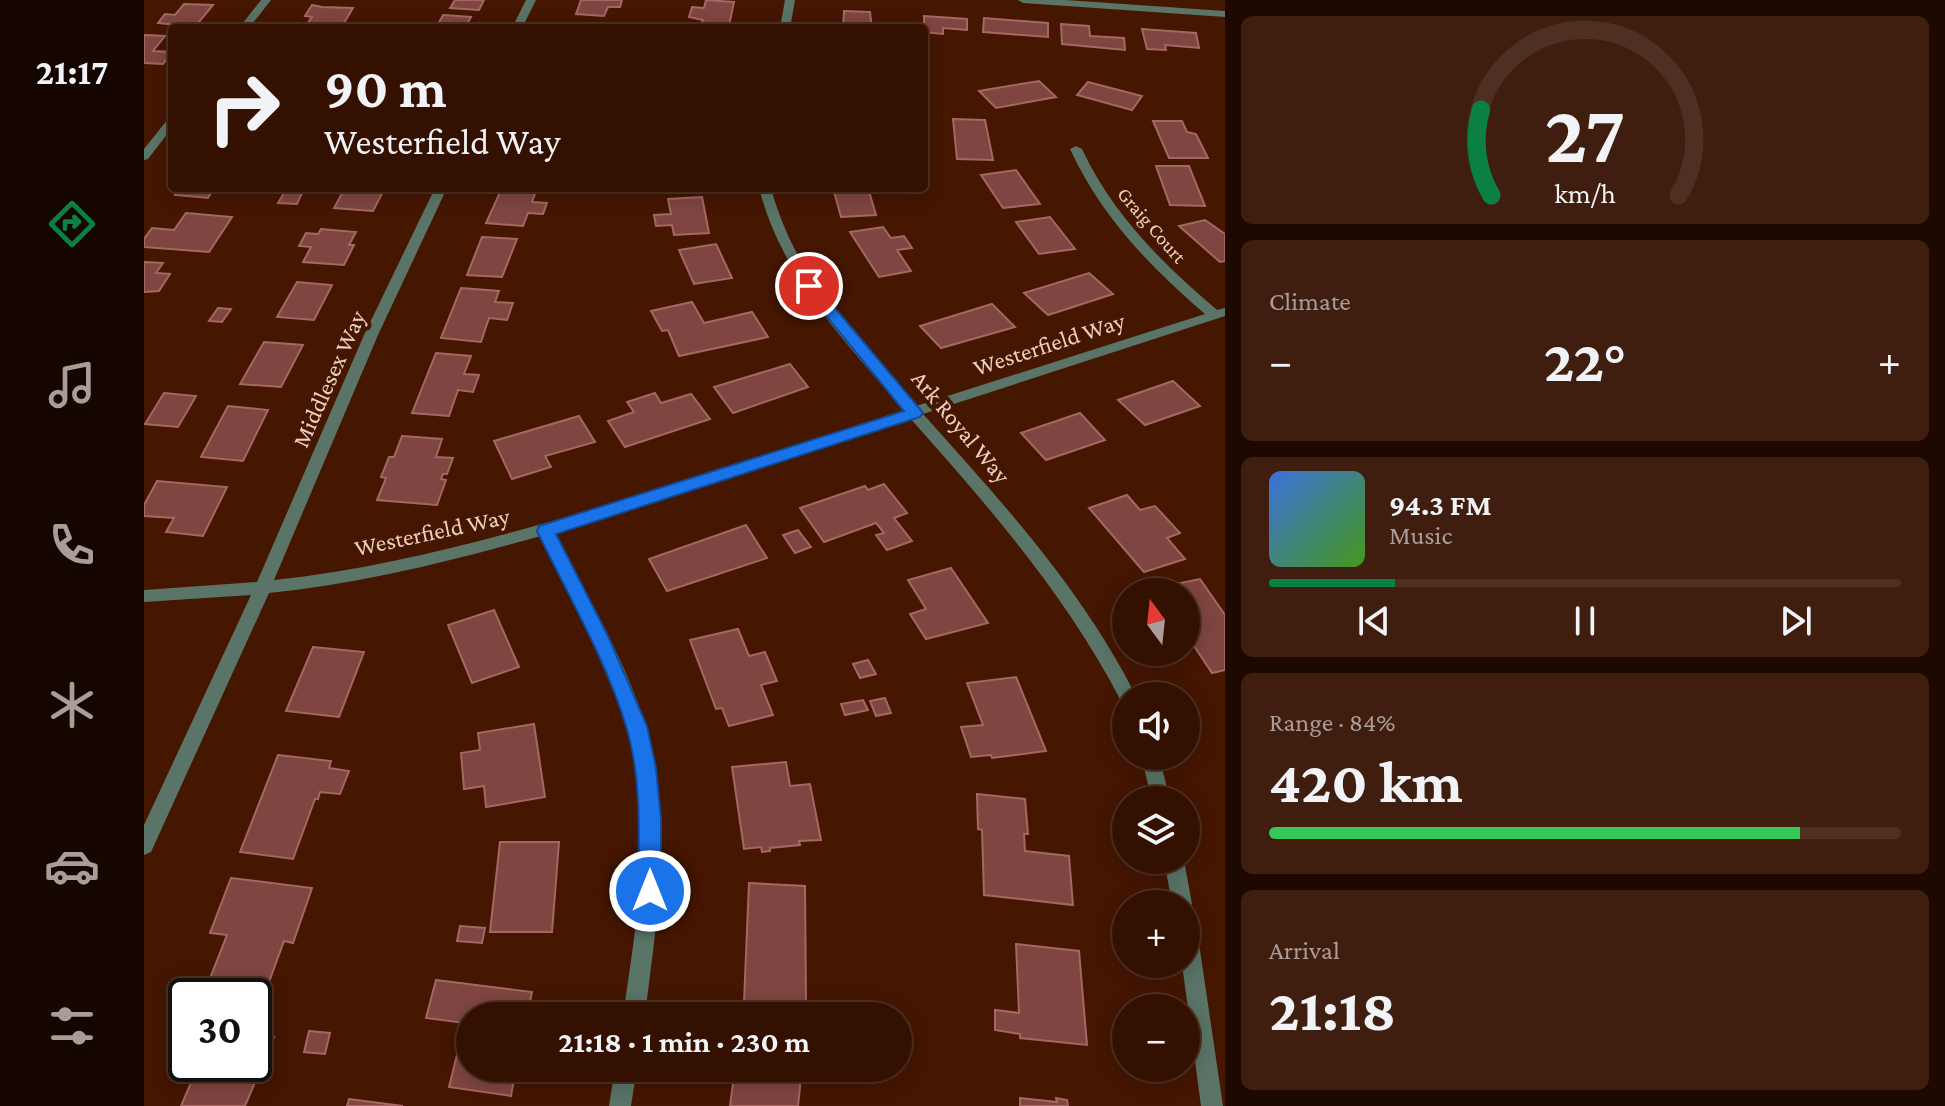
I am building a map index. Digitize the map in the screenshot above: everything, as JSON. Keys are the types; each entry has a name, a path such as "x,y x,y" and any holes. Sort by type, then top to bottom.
{"street":[{"path":"247,24 266,0"},
{"path":"519,24 531,0"},
{"path":"786,24 790,0"},
{"path":"1023,0 1225,14"},
{"path":"144,157 168,126"},
{"name":"Graig Court","path":"1076,149 1087,176 1132,238 1159,269 1219,314"},
{"name":"Middlesex Way","path":"144,846 262,590 371,335 439,192"},
{"name":"Ark Royal Way","path":"766,192 771,219 809,286 1055,580 1092,632 1119,682"},
{"name":"Westerfield Way","path":"144,596 262,590 385,568 546,531 1219,314"},
{"path":"546,531 599,636 636,726 645,768 650,819 650,891 636,1002"},
{"path":"1194,978 1212,1106"},
{"path":"620,1106 624,1082"}],"building":[{"path":"455,0 484,0 479,10 450,8"},
{"path":"581,0 622,0 620,7 608,7 604,16 576,14"},
{"path":"706,0 734,2 729,24 701,24 703,20 689,17 692,7 704,8"},
{"path":"184,4 213,5 197,24 158,23 165,14 175,15"},
{"path":"312,5 353,8 343,24 307,24 312,17 305,16"},
{"path":"844,11 870,12 872,24 843,24"},
{"path":"443,15 471,17 467,24 438,24"},
{"path":"924,16 967,19 967,30 943,28 943,34 928,32 928,24 924,24"},
{"path":"984,18 1048,23 1048,37 983,32"},
{"path":"1061,24 1089,26 1090,36 1124,38 1125,50 1062,44"},
{"path":"1142,29 1196,33 1199,48 1165,45 1166,50 1147,49"},
{"path":"144,35 165,36 153,51 168,52 163,64 144,63"},
{"path":"1039,81 1056,97 996,108 979,91"},
{"path":"1088,82 1142,96 1132,110 1077,95"},
{"path":"953,119 985,120 993,160 957,159"},
{"path":"1153,121 1182,121 1187,132 1196,134 1208,158 1169,158"},
{"path":"1156,166 1189,166 1205,206 1170,205"},
{"path":"1016,170 1040,204 1003,208 981,175"},
{"path":"177,192 212,192 208,198 175,195"},
{"path":"343,192 383,192 373,211 334,208"},
{"path":"500,192 536,192 532,202 547,203 543,214 528,213 523,226 486,223"},
{"path":"834,192 869,192 876,215 841,217"},
{"path":"284,193 302,193 297,204 278,203"},
{"path":"702,197 709,233 674,235 672,225 656,226 654,215 671,214 668,199"},
{"path":"186,213 232,217 209,252 144,247 144,239 152,228 174,230"},
{"path":"1050,217 1075,249 1039,254 1016,222"},
{"path":"1205,220 1225,234 1225,261 1220,262 1179,226"},
{"path":"883,227 891,238 904,236 912,248 897,250 911,271 879,277 850,232"},
{"path":"321,229 356,232 349,245 354,245 344,265 303,262 311,247 299,246 306,233 318,234"},
{"path":"482,237 517,239 502,277 467,275"},
{"path":"716,244 732,278 694,284 679,250"},
{"path":"144,262 163,263 156,273 170,274 159,291 144,292"},
{"path":"1089,273 1113,294 1048,315 1024,293"},
{"path":"297,282 332,285 314,320 277,317"},
{"path":"461,288 499,291 495,302 513,303 507,320 489,318 481,342 441,338"},
{"path":"692,302 704,323 752,312 768,337 679,356 668,330 662,331 651,311"},
{"path":"992,304 1015,327 941,348 920,326"},
{"path":"218,308 231,309 222,322 209,321"},
{"path":"264,342 303,345 281,387 240,384"},
{"path":"436,353 471,356 464,374 479,375 473,392 458,390 449,416 412,413"},
{"path":"790,364 808,387 733,413 714,387"},
{"path":"1173,381 1200,406 1145,425 1118,400"},
{"path":"164,393 196,396 178,427 145,424"},
{"path":"655,393 661,403 691,394 710,419 625,447 608,421 634,412 627,402"},
{"path":"228,406 268,410 243,461 201,457"},
{"path":"1080,413 1105,440 1046,460 1021,433"},
{"path":"579,416 595,442 545,456 551,467 512,479 494,441"},
{"path":"402,436 442,439 436,457 453,458 447,474 443,474 441,479 446,480 437,505 377,500 386,478 381,477 389,457 394,457"},
{"path":"157,481 227,487 203,536 166,532 174,518 144,516 144,505"},
{"path":"884,484 907,513 894,518 912,541 887,550 876,535 884,533 876,523 824,542 800,508 865,486 868,490"},
{"path":"1127,495 1140,510 1155,506 1180,533 1167,538 1185,559 1144,572 1089,508"},
{"path":"746,525 767,558 667,591 649,559"},
{"path":"798,530 811,547 795,553 783,535"},
{"path":"951,568 988,623 926,639 910,614 926,609 908,580"},
{"path":"1200,579 1225,615 1225,670 1212,673 1200,655"},
{"path":"494,610 519,667 472,683 448,625"},
{"path":"738,629 749,656 765,652 777,681 761,685 773,715 729,726 722,708 716,709 690,640"},
{"path":"313,647 364,652 339,717 286,711"},
{"path":"868,660 876,674 860,678 853,664"},
{"path":"1016,677 1046,751 992,758 991,755 971,757 961,727 983,725 967,683"},
{"path":"885,698 891,713 876,716 870,701"},
{"path":"863,700 868,710 845,715 841,704"},
{"path":"534,724 545,797 486,807 484,786 464,789 461,753 480,750 478,733"},
{"path":"278,755 331,761 329,768 349,771 340,794 320,792 318,799 315,799 293,859 240,852"},
{"path":"786,762 790,786 810,784 821,840 799,841 800,845 770,848 770,851 762,852 761,847 744,849 732,767"},
{"path":"977,794 1025,799 1028,834 1024,834 1025,851 1069,856 1073,905 984,895 982,830 978,829"},
{"path":"500,842 559,842 552,932 490,932"},
{"path":"231,878 312,888 293,943 284,941 270,978 210,978 227,935 210,933"},
{"path":"749,883 805,886 806,1002 744,1002"},
{"path":"460,926 485,928 482,943 457,941"},
{"path":"1016,944 1079,951 1087,1045 1020,1038 1020,1034 995,1030 995,1010 1019,1013"},
{"path":"436,980 532,992 530,1002 456,1002 456,1022 426,1018"},
{"path":"309,1031 330,1033 325,1054 304,1052"},
{"path":"456,1059 456,1082 514,1082 511,1096 449,1087"},
{"path":"191,1082 255,1082 245,1106 181,1106"},
{"path":"733,1082 801,1082 798,1106 730,1106"},
{"path":"1020,1098 1057,1102 1056,1098 1067,1100 1068,1106 1020,1106"},
{"path":"349,1099 403,1106 347,1106"}],"route":[{"path":"650,891 650,819 645,768 636,726 599,636 546,531 915,413 809,286"}]}
